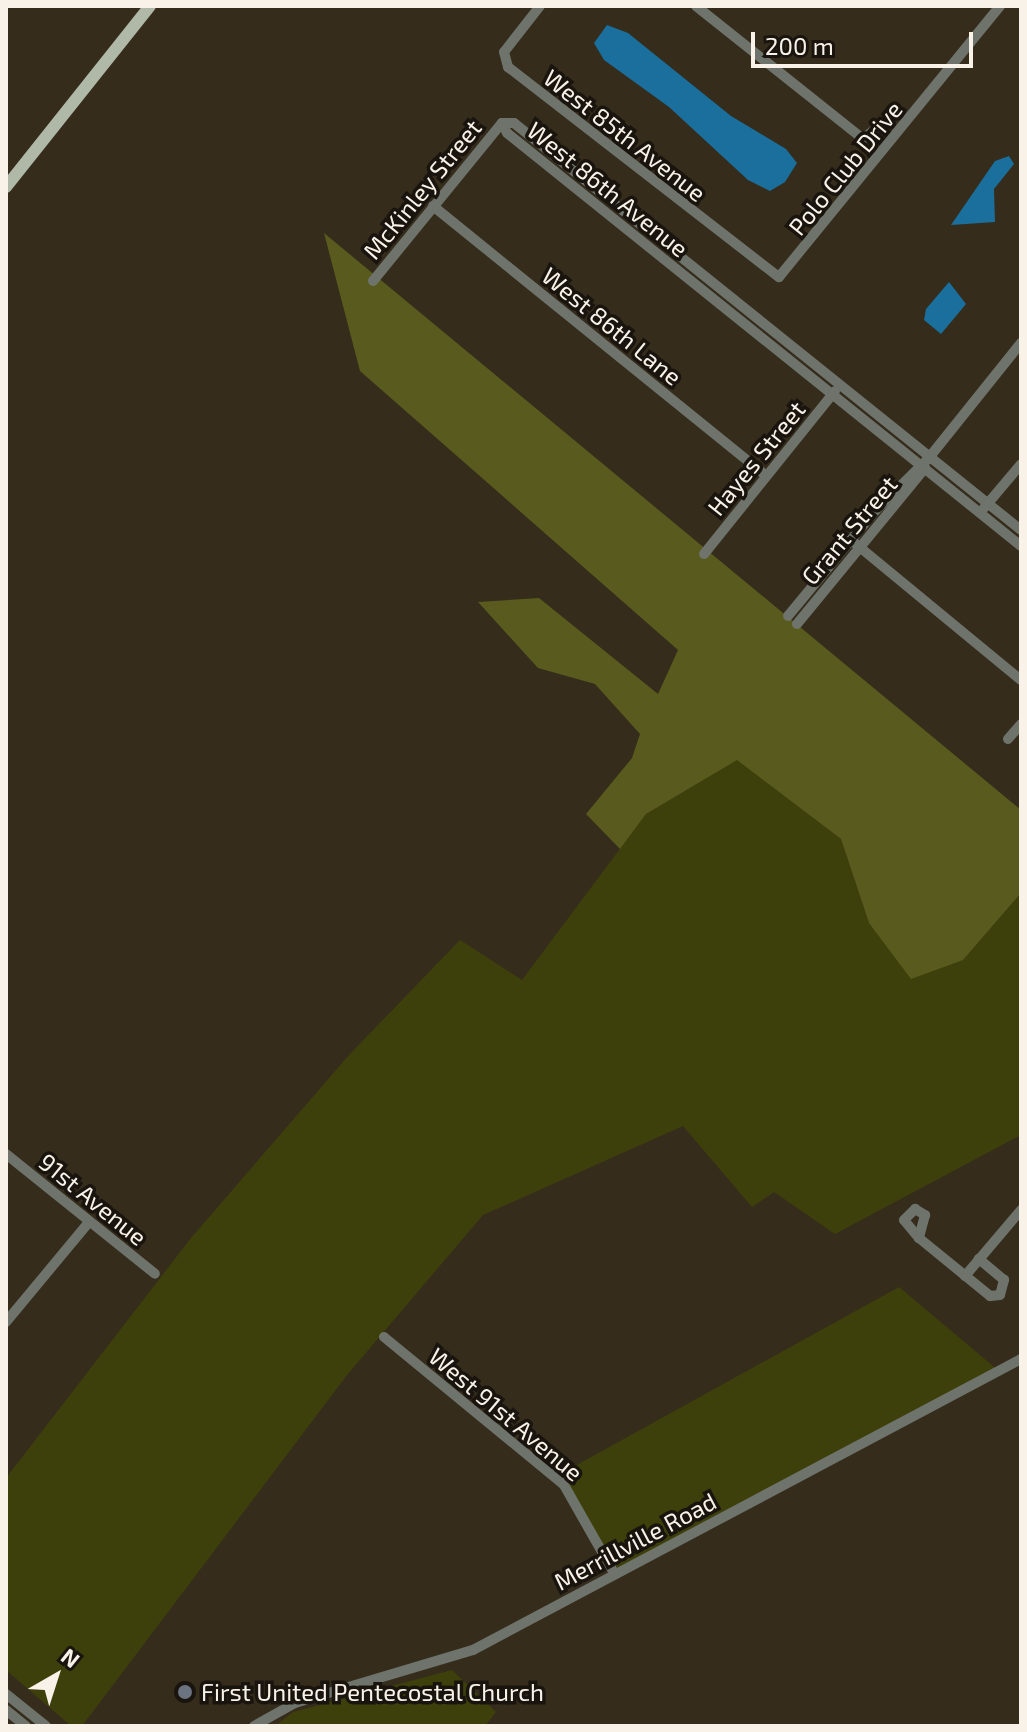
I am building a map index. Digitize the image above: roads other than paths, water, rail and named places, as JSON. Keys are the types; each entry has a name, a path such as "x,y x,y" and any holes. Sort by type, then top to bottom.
{"main road":[{"path":"6,187 150,6"}],"street":[{"name":"West 85th Avenue","path":"540,6 504,52 508,67 779,277"},
{"path":"696,6 863,139 881,124"},
{"name":"Polo Club Drive","path":"779,277 1000,6"},
{"name":"McKinley Street","path":"373,281 502,123"},
{"name":"West 86th Avenue","path":"1021,530 984,509 920,469 507,133 502,123 514,123 839,386 928,459 984,509 1021,546"},
{"name":"West 86th Lane","path":"433,206 766,476"},
{"name":"Grant Street","path":"788,616 856,544 1021,343"},
{"name":"Hayes Street","path":"704,554 839,386"},
{"path":"984,509 1021,464"},
{"path":"856,544 1021,680"},
{"name":"Grant Street","path":"797,624 856,544"},
{"path":"1008,739 1021,724"},
{"name":"91st Avenue","path":"6,1154 155,1274"},
{"path":"965,1276 1021,1210"},
{"path":"6,1322 89,1222"},
{"path":"919,1238 990,1296 1004,1291 1004,1280 979,1259"},
{"name":"West 91st Avenue","path":"384,1337 564,1485 614,1573"},
{"name":"Merrillville Road","path":"254,1726 295,1703 473,1650 1021,1359"},
{"path":"6,1694 46,1726"},
{"path":"6,1710 26,1726"}],"water":[{"path":"607,25 628,33 731,116 786,149 797,163 785,182 770,191 748,180 669,107 604,60 594,43"},
{"path":"1009,156 1014,164 994,189 995,222 951,225 995,161"},
{"path":"949,282 966,304 941,334 924,320 926,309"}],"place":[{"name":"First United Pentecostal Church","path":"185,1692"}]}
